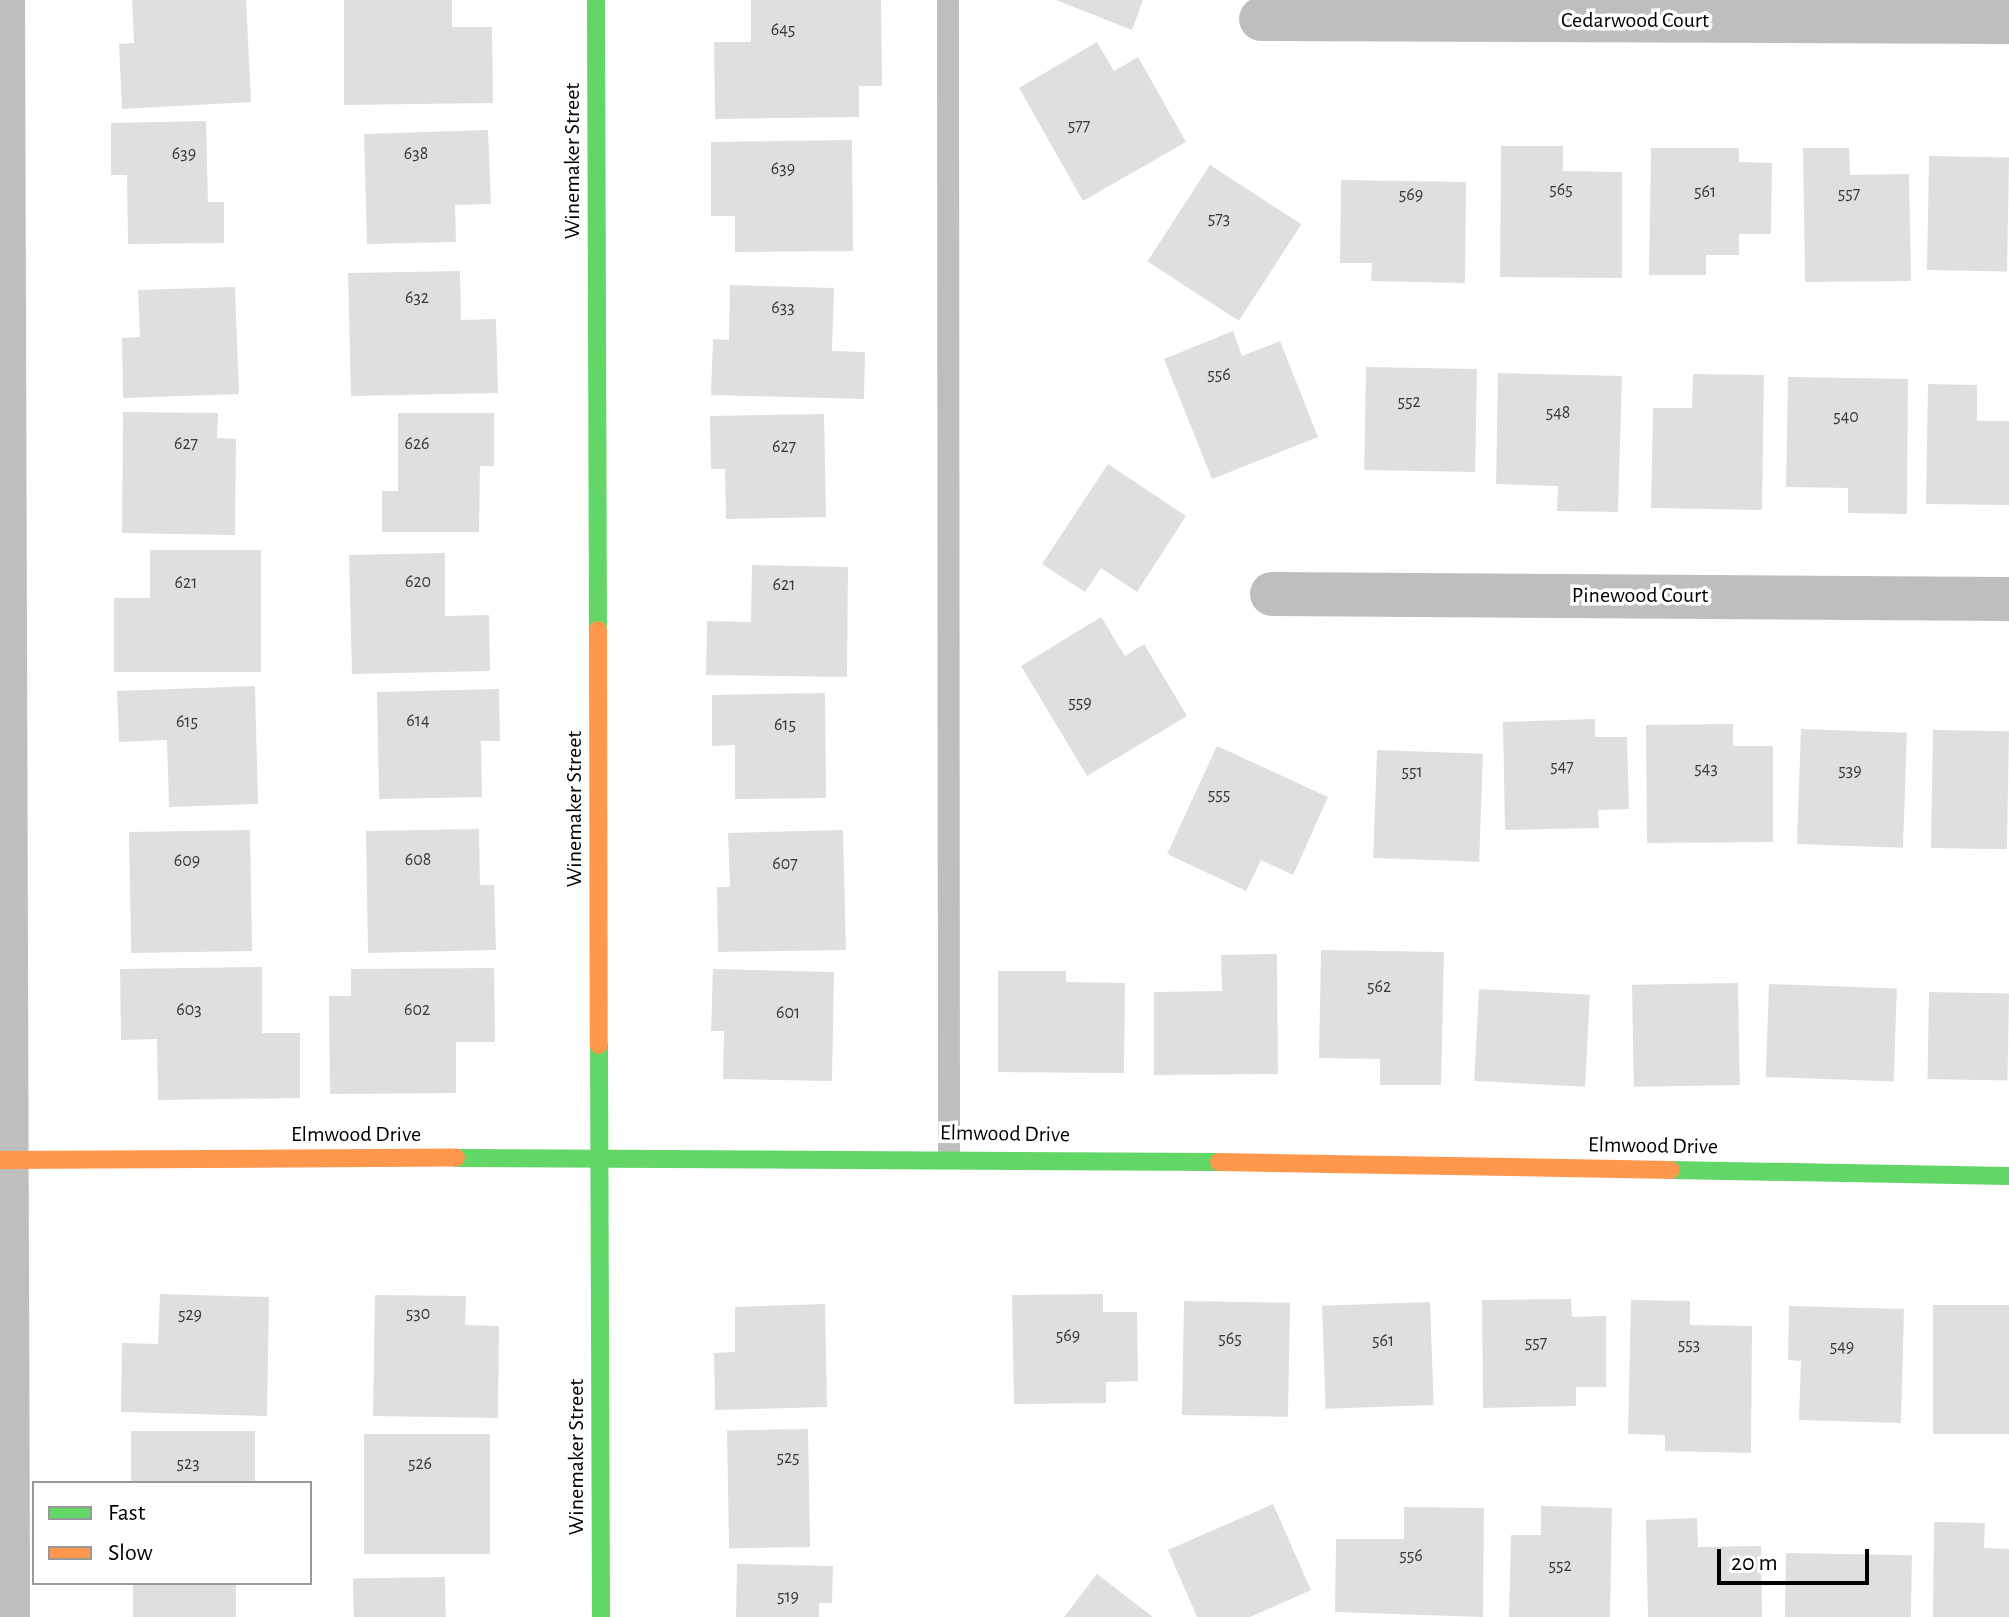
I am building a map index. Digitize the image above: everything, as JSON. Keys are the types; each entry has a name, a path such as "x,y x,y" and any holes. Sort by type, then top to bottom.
{"street":[{"path":"3,0 4,1160 8,1617"},
{"name":"Winemaker Street","path":"596,0 601,1617"},
{"name":"Cedarwood Court","path":"1261,19 2009,22"},
{"name":"Pinewood Court","path":"1272,594 2009,599"},
{"name":"Elmwood Drive","path":"4,1160 949,1157 2009,1176"}],"lane":[{"path":"948,0 949,1157"}],"building":[{"path":"132,0 246,0 251,102 122,109 119,44 134,43"},
{"path":"344,0 452,0 452,27 492,27 493,103 344,105"},
{"path":"751,0 881,0 882,86 859,86 859,117 715,119 714,42 751,42"},
{"path":"1056,0 1143,0 1132,30"},
{"path":"1097,42 1114,71 1138,57 1186,142 1083,201 1019,88"},
{"path":"206,121 208,202 224,202 224,243 128,244 127,175 111,175 111,123"},
{"path":"488,130 491,204 455,205 456,242 367,244 364,134"},
{"path":"852,140 853,251 735,252 735,216 711,216 711,142"},
{"path":"1501,146 1563,146 1563,171 1622,172 1622,278 1500,277"},
{"path":"1651,148 1739,148 1739,162 1772,163 1771,234 1739,234 1739,255 1706,255 1706,275 1649,275"},
{"path":"1803,148 1849,148 1850,175 1909,174 1911,281 1805,282"},
{"path":"1929,156 2009,157 2007,271 1927,270"},
{"path":"1210,165 1301,224 1239,321 1147,261"},
{"path":"1341,180 1466,182 1465,283 1371,281 1372,263 1340,263"},
{"path":"460,271 461,320 496,319 498,393 351,396 348,273"},
{"path":"730,285 834,288 832,351 865,352 864,399 711,395 713,339 729,340"},
{"path":"235,287 239,394 123,398 122,338 140,337 138,290"},
{"path":"1233,331 1242,356 1280,341 1318,437 1212,479 1164,359"},
{"path":"1366,367 1477,369 1475,472 1364,470"},
{"path":"1498,373 1622,376 1618,512 1557,511 1558,486 1496,484"},
{"path":"1693,374 1764,375 1762,510 1651,508 1653,408 1692,408"},
{"path":"1788,377 1908,379 1907,514 1848,513 1848,488 1786,487"},
{"path":"1928,384 1977,385 1977,421 2009,421 2009,505 1926,504"},
{"path":"123,412 218,413 217,438 236,439 235,535 122,533"},
{"path":"398,413 494,413 494,466 480,466 479,532 382,532 382,491 398,491"},
{"path":"824,414 826,517 726,519 725,469 711,469 710,416"},
{"path":"1108,464 1186,516 1137,592 1101,568 1085,592 1042,564"},
{"path":"150,550 261,550 261,672 114,672 114,598 150,598"},
{"path":"445,553 445,616 489,615 490,671 352,674 349,555"},
{"path":"752,565 848,567 847,677 706,675 707,621 751,622"},
{"path":"1101,617 1125,656 1144,644 1187,716 1087,776 1021,666"},
{"path":"255,686 258,804 169,807 167,740 119,742 117,691"},
{"path":"499,689 500,741 481,741 482,797 379,799 377,692"},
{"path":"825,693 826,798 735,799 735,745 712,746 712,695"},
{"path":"1595,719 1595,737 1627,737 1629,809 1598,810 1599,828 1505,830 1503,722"},
{"path":"1733,724 1733,746 1773,746 1773,842 1647,843 1646,725"},
{"path":"1801,729 1907,733 1903,848 1797,844"},
{"path":"1933,730 2009,731 2007,849 1931,848"},
{"path":"1217,746 1328,797 1293,875 1261,860 1246,891 1167,854"},
{"path":"1377,750 1483,754 1479,862 1373,858"},
{"path":"479,829 480,885 494,885 496,950 368,953 366,831"},
{"path":"250,830 252,951 131,953 129,832"},
{"path":"843,830 846,950 718,952 717,887 730,887 728,833"},
{"path":"1321,950 1444,952 1441,1085 1380,1085 1380,1059 1319,1058"},
{"path":"1277,954 1278,1074 1154,1075 1154,992 1222,991 1221,955"},
{"path":"262,967 262,1033 300,1033 300,1098 158,1100 157,1039 121,1040 120,969"},
{"path":"494,968 495,1042 456,1042 456,1093 330,1094 329,996 351,996 351,969"},
{"path":"713,969 834,972 832,1081 723,1079 724,1031 711,1031"},
{"path":"998,971 1066,971 1066,982 1125,983 1124,1073 998,1072"},
{"path":"1738,983 1740,1085 1634,1087 1632,985"},
{"path":"1769,984 1897,988 1894,1081 1766,1077"},
{"path":"1479,989 1590,995 1585,1087 1474,1081"},
{"path":"1929,992 2009,993 2007,1080 1927,1079"},
{"path":"160,1294 269,1297 267,1416 121,1412 122,1343 158,1344"},
{"path":"1103,1294 1103,1312 1137,1312 1138,1381 1106,1382 1106,1403 1014,1404 1012,1295"},
{"path":"375,1295 466,1296 465,1325 499,1326 498,1418 373,1416"},
{"path":"1571,1299 1572,1317 1606,1316 1606,1387 1576,1387 1576,1406 1483,1408 1482,1300"},
{"path":"1631,1300 1690,1301 1690,1325 1752,1326 1751,1453 1665,1451 1665,1435 1628,1434"},
{"path":"1184,1301 1290,1303 1288,1417 1182,1415"},
{"path":"1430,1302 1434,1405 1326,1409 1322,1306"},
{"path":"825,1304 827,1407 715,1410 714,1353 735,1352 735,1307"},
{"path":"1933,1305 2009,1305 2009,1434 1933,1434"},
{"path":"1789,1306 1904,1309 1901,1423 1799,1420 1801,1361 1788,1360"},
{"path":"808,1429 810,1547 729,1548 727,1430"},
{"path":"131,1431 255,1431 255,1481 131,1481"},
{"path":"364,1434 490,1434 490,1554 364,1554"},
{"path":"1273,1504 1311,1590 1250,1617 1197,1617 1168,1550"},
{"path":"1541,1506 1612,1508 1610,1617 1509,1617 1511,1535 1541,1535"},
{"path":"1404,1507 1484,1508 1483,1617 1335,1612 1336,1539 1404,1539"},
{"path":"1697,1518 1698,1547 1761,1546 1762,1617 1648,1617 1646,1520"},
{"path":"1934,1522 1985,1523 1984,1548 2009,1549 2009,1617 1933,1617"},
{"path":"1786,1553 1912,1555 1911,1617 1785,1617"},
{"path":"737,1564 833,1566 832,1603 819,1603 819,1617 736,1617"},
{"path":"1097,1574 1153,1617 1064,1617"},
{"path":"445,1577 446,1617 354,1617 353,1579"},
{"path":"133,1585 236,1585 236,1617 133,1617"}],"traffic: fast":[{"path":"596,0 598,630"},
{"path":"599,1045 601,1617"},
{"path":"456,1158 1219,1162"},
{"path":"1671,1170 2009,1176"}],"traffic: slow":[{"path":"598,630 599,1045"},
{"path":"0,1160 456,1158"},
{"path":"1219,1162 1671,1170"}]}
